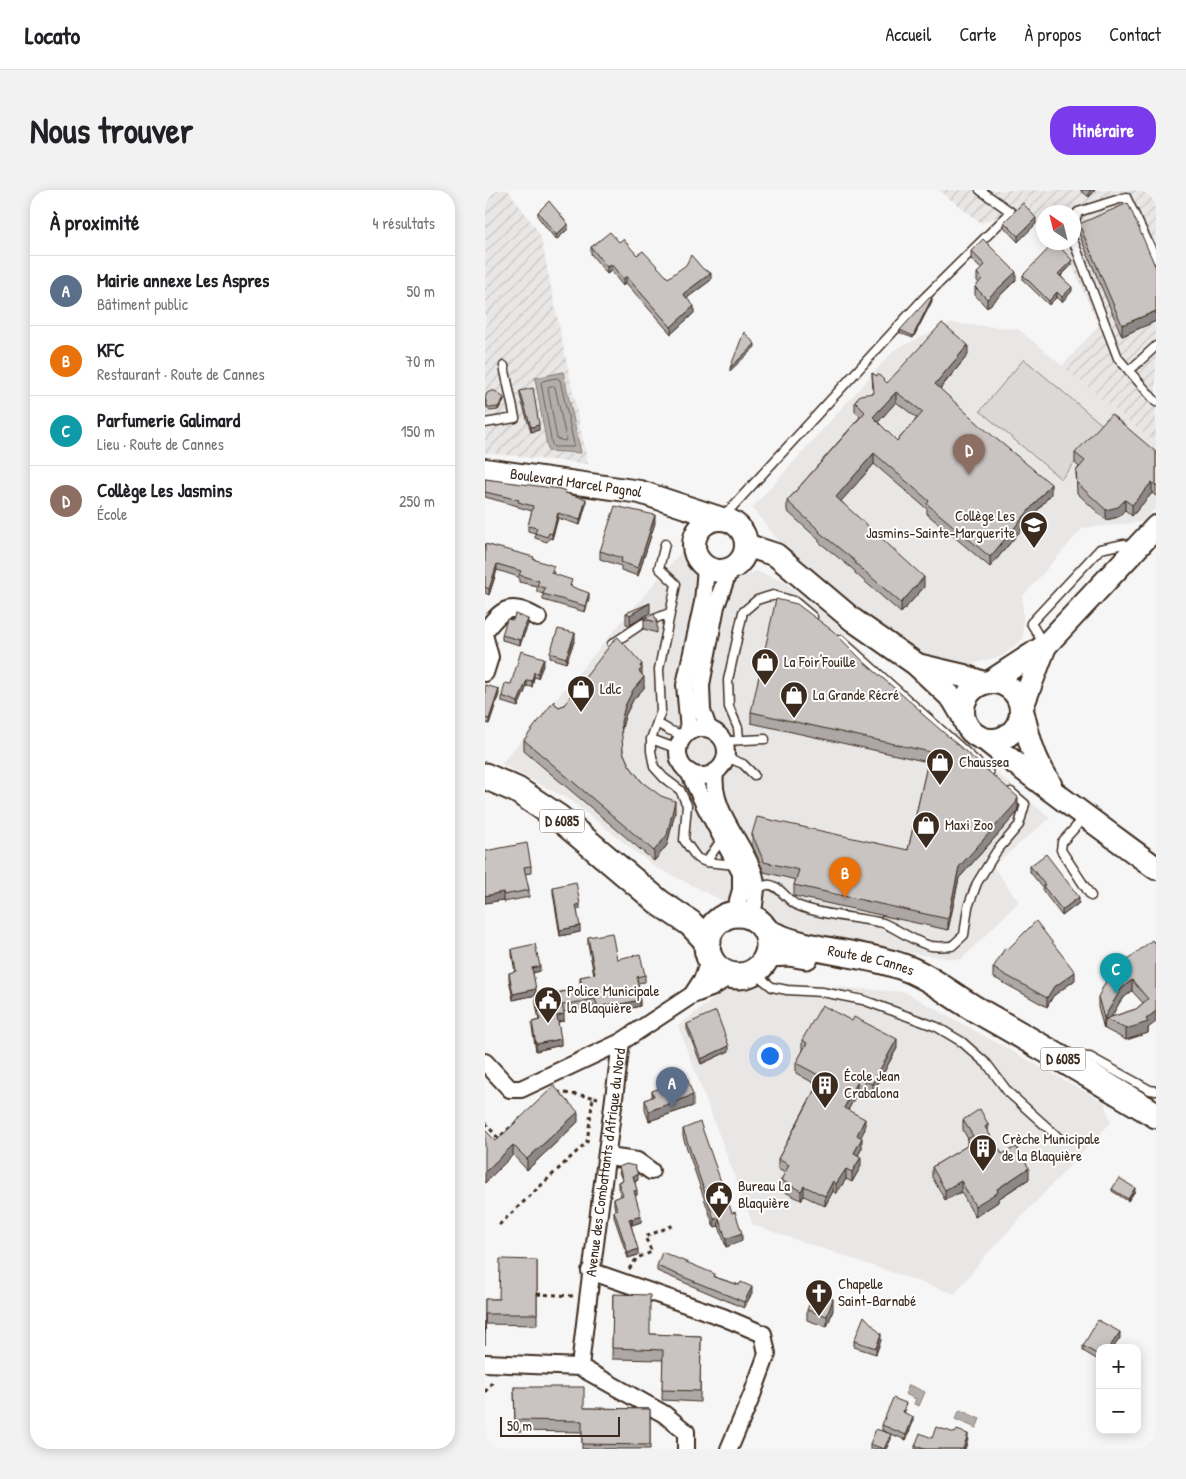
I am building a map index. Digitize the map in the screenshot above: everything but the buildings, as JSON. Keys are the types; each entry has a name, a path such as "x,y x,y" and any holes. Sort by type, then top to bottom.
{"main road":[{"name":"Route de Cannes","path":"485,776 517,790 559,818 660,903 690,923 709,950 717,967 731,975"},
{"name":"Route de Cannes","path":"632,879 697,912 750,935 864,957 903,967 936,983 968,1004 1156,1115"},
{"path":"709,950 710,934 714,926 750,935 741,976 731,975"}],"street":[{"name":"Boulevard Marcel Pagnol","path":"485,470 640,492 722,519"},
{"path":"667,501 694,539"},
{"path":"708,728 702,711 701,685 716,606 737,560 745,537 736,524 722,519 713,520 704,524 694,539 696,556 706,568 715,571 737,560 775,555 853,620 916,664 953,699 966,725 978,737 995,741 1012,734 1018,727 1045,646"},
{"path":"963,716 963,708 969,692 987,683 1045,646 1156,527"},
{"path":"706,568 703,602 685,685 684,739 680,762 689,772 741,874 741,890 750,935"},
{"path":"485,630 495,618 509,608 522,609 538,618"},
{"path":"485,638 490,657 485,672"},
{"path":"916,664 987,683 999,682 1014,692 1019,699 1030,747 1037,763 1055,792"},
{"path":"684,739 701,727 708,728 716,731 730,746 720,768 715,772 702,776 689,772"},
{"path":"987,740 1031,776 1156,868"},
{"path":"715,772 714,783 717,803 754,872 756,890 750,935"},
{"name":"Avenue des Combattants d'Afrique du Nord","path":"692,995 703,978 709,950"},
{"name":"Avenue des Combattants d'Afrique du Nord","path":"580,1367 590,1271 607,1157 621,1042 692,995 711,988 731,975"},
{"path":"485,1062 510,1089 521,1089 621,1042"},
{"path":"607,1157 637,1161 651,1171"},
{"path":"590,1271 723,1317 763,1334 767,1354 729,1449"},
{"path":"485,1363 580,1367 664,1414 686,1432 686,1449"}],"lane":[{"path":"722,519 925,297 1011,212 980,190"},
{"path":"1081,211 1126,197 1156,259"},
{"path":"1077,250 1118,358 1156,402"},
{"path":"1129,371 1156,346"},
{"path":"485,423 515,418 504,366"},
{"path":"665,544 659,568 676,584 659,669 661,711 651,739 654,766 664,778 680,790 687,805 684,840 697,858 706,862 736,865"},
{"path":"730,746 738,728 729,707 728,680 743,612 757,600 773,595 794,601 821,624"},
{"path":"604,653 610,646 642,624 669,613"},
{"path":"835,635 995,778"},
{"path":"657,723 684,739"},
{"path":"651,739 684,739"},
{"path":"730,746 765,739"},
{"path":"730,746 754,775"},
{"path":"756,890 767,885 776,887 796,905 883,923 910,938 932,946 952,946 963,935 968,907 977,883 996,852 1019,825 1025,804 1003,784"},
{"path":"1085,816 1062,842 1061,850 1091,896"},
{"path":"706,862 722,839"},
{"path":"750,935 762,979 772,987 822,992 863,1000 937,1027 962,1042 987,1064 1008,1092 1059,1138"},
{"path":"1053,1054 1090,1057 1150,1090 1156,1091"}],"path":[{"path":"551,1091 614,1100"},
{"path":"499,1226 587,1142 593,1097"},
{"path":"485,1123 499,1138 525,1114"},
{"path":"620,1281 637,1258 652,1252 645,1237 675,1224"},
{"path":"537,1294 587,1296"}],"shaded area":[{"path":"485,190 508,190 540,234 588,464 485,453"},
{"path":"938,190 1156,190 1156,443 1062,366 1099,326 1069,259 1062,250 1081,250 1081,205 1036,205 1036,217 1027,205 981,223"},
{"path":"951,323 1018,329 1156,443 1156,508 1143,522 1083,528 1023,596 1023,639 1002,656 958,668 908,656 785,549 752,508 894,350"},
{"path":"1024,359 1105,427 1061,479 980,411"},
{"path":"681,552 732,583 756,571 783,581 833,621 897,684 954,736 1050,818 993,866 1019,902 961,960 922,955 832,937 761,917 725,902 655,867 570,800 501,764"},
{"path":"747,981 905,992 1104,1102 1111,1122 984,1257 955,1294 753,1225 678,1026 726,989"}],"water":[{"path":"563,372 581,453 548,451 535,378"},
{"path":"909,1385 925,1392 919,1406 914,1404 916,1399 905,1394"},
{"path":"960,1410 980,1419 976,1428 955,1419"}],"place":[{"name":"Collège Les Jasmins","path":"969,475"},
{"name":"Collège Les Jasmins-Sainte-Marguerite","path":"1034,549"},
{"name":"La Foir'Fouille","path":"765,686"},
{"name":"Ldlc","path":"581,713"},
{"name":"La Grande Récré","path":"794,719"},
{"name":"Chaussea","path":"940,786"},
{"name":"Maxi Zoo","path":"926,849"},
{"name":"KFC","path":"845,898"},
{"name":"Parfumerie Galimard","path":"1116,994"},
{"name":"Police Municipale la Blaquière","path":"548,1024"},
{"name":"Mairie annexe Les Aspres","path":"672,1108"},
{"name":"École Jean Crabalona","path":"825,1109"},
{"name":"Crèche Municipale de la Blaquière","path":"983,1172"},
{"name":"Bureau La Blaquière","path":"719,1219"},
{"name":"Chapelle Saint-Barnabé","path":"819,1317"}]}
